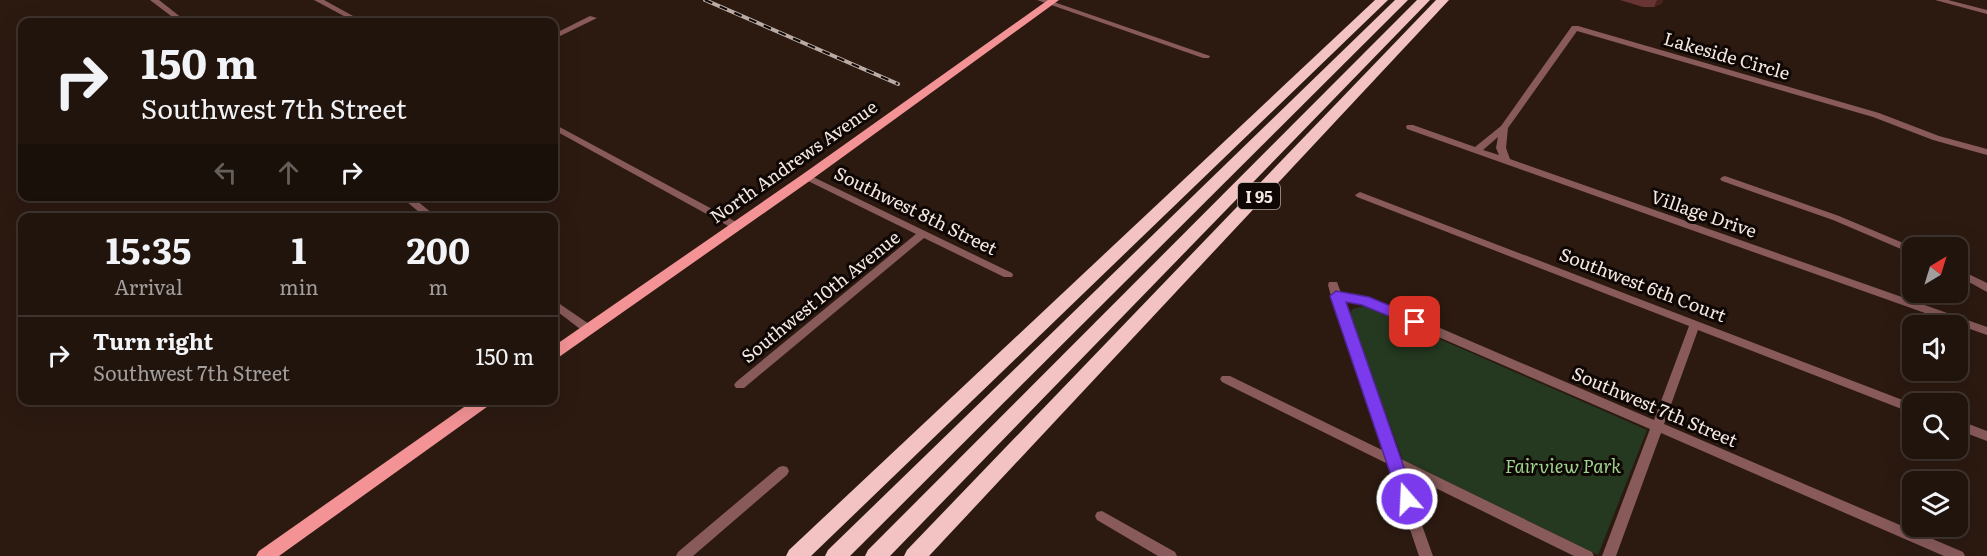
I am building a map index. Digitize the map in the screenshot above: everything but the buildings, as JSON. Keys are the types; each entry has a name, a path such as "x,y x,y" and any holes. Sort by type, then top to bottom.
{"highway":[{"path":"797,556 1382,0"},
{"path":"836,556 1402,0"},
{"path":"876,556 1424,0"},
{"name":"I 95","path":"915,556 1443,0"},
{"path":"1216,158 1302,99"},
{"path":"1073,390 1140,289"}],"main road":[{"name":"North Andrews Avenue","path":"558,350 807,177 1048,1"},
{"path":"265,556 479,405"}],"street":[{"path":"154,0 178,18"},
{"path":"318,0 352,18"},
{"path":"1939,0 1987,12"},
{"path":"1969,0 1987,4"},
{"path":"1048,1 1206,56"},
{"path":"558,35 593,18"},
{"name":"Lakeside Circle","path":"1476,150 1504,128 1575,28 1876,115 1936,138 1987,152"},
{"name":"Village Drive","path":"1410,127 1987,331"},
{"path":"1504,128 1501,148 1506,161"},
{"path":"558,129 736,226"},
{"name":"Southwest 8th Street","path":"807,177 1008,275"},
{"path":"1725,179 1851,223 1902,246"},
{"name":"Southwest 6th Court","path":"1360,195 1902,404"},
{"path":"411,201 426,213"},
{"name":"Southwest 10th Avenue","path":"740,385 923,234"},
{"path":"1968,278 1987,288"},
{"name":"Southwest 7th Street","path":"1394,462 1335,291 1371,303 1958,556"},
{"path":"558,307 588,329"},
{"path":"1609,556 1695,324"},
{"path":"1226,379 1587,556"},
{"path":"1968,429 1987,436"},
{"path":"1394,462 1426,556"},
{"path":"684,556 783,471"},
{"path":"1102,516 1170,556"}],"green space":[{"name":"Fairview Park","path":"1364,306 1647,430 1598,555 1403,460 1349,314 1353,309"}],"railway":[{"path":"705,0 898,84"}],"route":[{"path":"1407,499 1336,296 1365,300 1415,322"}]}
